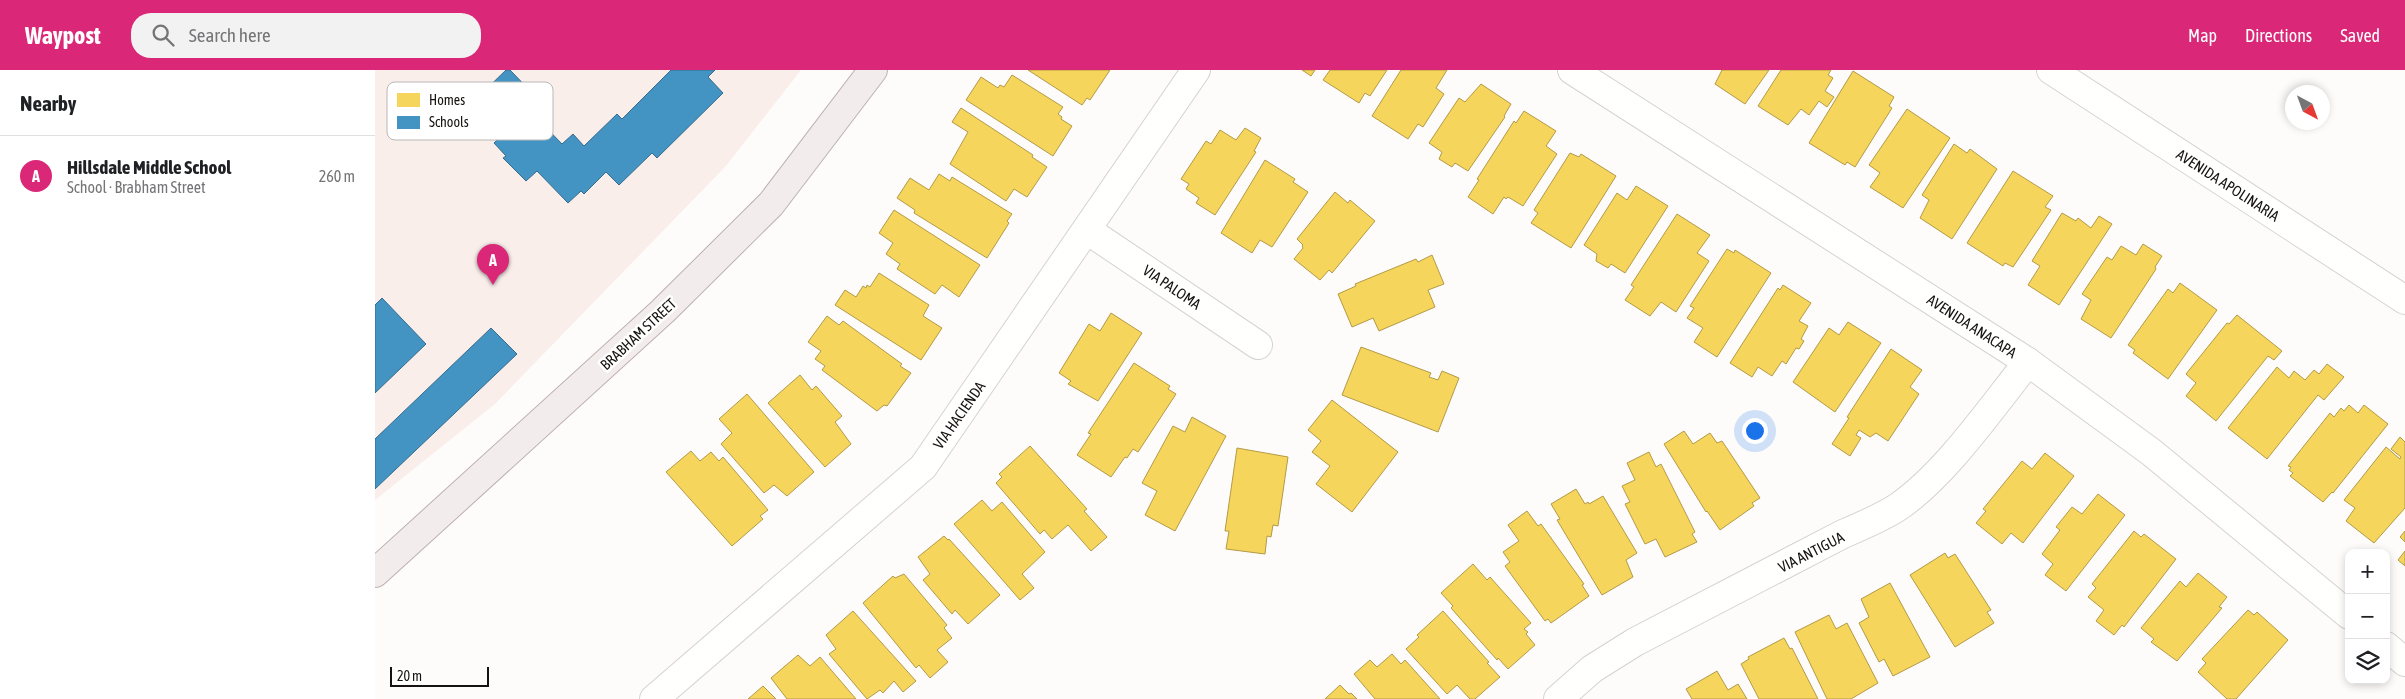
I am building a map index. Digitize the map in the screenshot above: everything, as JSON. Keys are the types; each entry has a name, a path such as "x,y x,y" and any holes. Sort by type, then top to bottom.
{"main road":[{"name":"BRABHAM STREET","path":"375,573 663,312 771,204 873,70"}],"street":[{"name":"VIA HACIENDA","path":"654,699 923,467 1196,70"},
{"name":"AVENIDA ANACAPA","path":"1572,70 2028,362 2151,452 2345,612"},
{"name":"AVENIDA APOLINARIA","path":"2051,70 2405,300"},
{"name":"VIA PALOMA","path":"1087,230 1258,345"},
{"name":"VIA ANTIGUA","path":"1558,699 1592,669 1635,642 1898,507 1939,471 2028,362"},
{"path":"2390,649 2405,662"}],"shaded area":[{"path":"375,70 801,70 726,166 495,404 375,500"}],"building: Homes":[{"path":"1028,70 1110,70 1090,100 1087,98 1082,105"},
{"path":"1302,70 1315,70 1311,76"},
{"path":"1330,70 1387,70 1370,96 1365,93 1359,103 1323,80"},
{"path":"1401,70 1447,70 1436,88 1444,94 1423,127 1418,124 1408,139 1372,116"},
{"path":"1722,70 1769,70 1745,104 1715,84"},
{"path":"1781,70 1831,70 1828,75 1833,78 1825,91 1834,97 1827,107 1819,101 1809,115 1801,109 1788,125 1758,106"},
{"path":"1853,71 1894,97 1889,106 1892,108 1855,167 1847,162 1845,165 1809,143"},
{"path":"1012,75 1063,107 1058,114 1062,117 1061,119 1072,126 1053,156 966,100 981,77 998,88 1000,85 1004,87"},
{"path":"1481,84 1511,104 1505,117 1468,171 1455,163 1452,167 1439,159 1442,152 1429,143 1459,98 1465,102"},
{"path":"961,108 1033,155 1032,157 1047,167 1027,197 1014,189 1006,201 950,164 968,132 952,122"},
{"path":"1907,109 1950,138 1903,208 1870,187 1880,173 1869,165"},
{"path":"1524,111 1556,131 1546,146 1557,154 1523,206 1508,197 1506,199 1504,197 1493,214 1468,197 1479,180 1477,179 1514,121 1516,123"},
{"path":"1245,128 1261,138 1254,151 1256,152 1215,215 1196,203 1199,198 1186,189 1189,184 1181,179 1206,141 1211,144 1220,130 1236,140"},
{"path":"1954,144 1967,153 1970,149 1997,169 1952,239 1920,218 1929,200 1922,195"},
{"path":"1570,153 1579,157 1581,154 1616,176 1571,248 1531,223 1538,213 1534,210"},
{"path":"1265,160 1295,179 1293,182 1308,192 1272,247 1260,240 1252,253 1221,233"},
{"path":"2013,171 2053,196 2045,207 2051,210 2013,267 2005,263 2003,266 1967,243"},
{"path":"939,174 950,181 952,177 1012,214 1007,221 1009,223 987,258 914,213 915,210 897,198 910,178 929,190"},
{"path":"1636,186 1668,206 1625,273 1611,264 1608,268 1596,261 1597,254 1584,245 1617,193 1627,200"},
{"path":"1335,192 1348,203 1350,200 1375,221 1332,273 1329,270 1320,280 1294,259 1303,248 1303,245 1297,239"},
{"path":"894,210 980,265 959,297 942,285 935,294 897,269 900,264 886,254 893,243 879,233"},
{"path":"2062,213 2076,221 2078,218 2091,228 2099,216 2112,224 2059,305 2028,285 2040,266 2032,261"},
{"path":"1677,214 1710,235 1697,253 1709,261 1676,312 1661,302 1650,316 1625,300 1634,287 1631,285"},
{"path":"2143,244 2162,256 2155,267 2156,269 2111,338 2081,319 2091,300 2082,294 2107,257 2112,260 2121,246 2136,255"},
{"path":"1727,249 1734,253 1735,250 1771,273 1717,357 1694,342 1703,328 1687,318 1694,308 1690,306"},
{"path":"1432,255 1444,284 1428,290 1435,307 1379,331 1373,318 1352,327 1338,294 1356,286 1355,284 1416,259 1418,262"},
{"path":"879,273 929,305 923,316 942,328 921,360 835,305 845,290 856,297 863,286 866,288 867,285 870,287"},
{"path":"2180,283 2217,310 2168,379 2133,353 2135,350 2128,345 2168,289 2173,293"},
{"path":"1783,285 1811,303 1799,321 1808,326 1801,339 1804,341 1799,349 1796,348 1786,364 1782,361 1772,376 1758,367 1752,377 1730,363 1778,288 1780,290"},
{"path":"1111,313 1142,333 1098,401 1068,384 1071,381 1059,373 1089,324 1100,331"},
{"path":"2237,315 2282,351 2274,360 2268,356 2216,421 2186,396 2196,383 2186,374 2227,323 2229,324"},
{"path":"827,316 839,325 843,321 902,364 900,366 911,373 887,406 884,405 877,411 822,370 825,366 815,359 821,351 808,342"},
{"path":"1848,322 1881,343 1835,412 1793,382 1829,328 1839,335"},
{"path":"1361,347 1431,373 1429,377 1438,380 1442,371 1459,378 1438,432 1342,395"},
{"path":"1891,349 1922,370 1910,387 1919,394 1888,441 1876,433 1870,437 1859,430 1856,435 1861,438 1850,456 1832,444 1849,418 1847,417"},
{"path":"1134,363 1170,386 1168,389 1176,394 1138,452 1133,449 1111,477 1077,455 1091,434 1088,433"},
{"path":"2327,364 2344,377 2324,400 2318,395 2267,459 2228,428 2277,367 2289,378 2294,371 2305,380 2314,370 2319,374"},
{"path":"800,375 812,390 816,386 842,416 835,422 851,444 825,467 768,403"},
{"path":"747,394 814,472 787,496 774,485 764,493 721,444 732,433 719,419"},
{"path":"1332,400 1398,452 1352,512 1316,484 1330,466 1312,452 1321,441 1308,430"},
{"path":"2349,405 2358,413 2364,405 2388,424 2333,493 2323,502 2290,476 2293,473 2289,470 2291,467 2288,466 2330,413 2334,417 2341,408 2344,411"},
{"path":"1192,417 1226,436 1175,531 1145,515 1157,491 1142,483 1173,426 1185,432"},
{"path":"1684,431 1693,444 1710,433 1717,443 1722,441 1760,498 1752,503 1754,506 1720,530 1706,512 1664,444"},
{"path":"2400,437 2405,442 2405,508 2374,543 2346,521 2355,508 2344,500 2386,447 2400,459 2401,457 2391,449"},
{"path":"1030,446 1087,509 1084,511 1107,537 1091,551 1068,525 1052,539 1044,530 1040,534 996,483 1002,477 999,474"},
{"path":"1237,448 1288,457 1278,526 1273,525 1271,537 1267,536 1265,554 1226,549 1229,531 1225,531"},
{"path":"691,451 700,461 711,452 719,461 723,457 768,510 760,516 763,519 732,546 666,472"},
{"path":"1649,452 1656,467 1661,464 1695,532 1692,534 1697,542 1665,557 1656,539 1645,544 1625,504 1630,502 1622,486 1635,480 1627,463"},
{"path":"2045,453 2074,476 2023,543 2011,533 2002,544 1976,523 1986,511 1983,509 2022,461 2032,469"},
{"path":"1576,489 1585,504 1588,502 1589,504 1603,496 1637,553 1626,560 1633,577 1602,595 1557,520 1560,519 1551,504"},
{"path":"2098,494 2125,515 2066,591 2045,575 2053,564 2042,554 2060,530 2056,527 2072,507 2082,514"},
{"path":"982,500 992,511 1002,502 1045,552 1022,574 1034,588 1020,600 954,524"},
{"path":"1527,511 1538,526 1541,524 1584,584 1582,585 1589,596 1551,623 1548,619 1545,621 1505,566 1510,562 1503,552 1519,541 1508,525"},
{"path":"2134,531 2141,537 2144,534 2176,559 2124,627 2122,625 2114,635 2096,621 2104,610 2088,597 2096,588 2092,584"},
{"path":"2405,531 2405,542 2400,537"},
{"path":"944,536 949,539 1000,595 968,624 955,610 952,614 923,580 930,574 918,557"},
{"path":"2405,551 2405,566 2398,560"},
{"path":"1945,553 1948,558 1955,554 1991,610 1987,612 1994,623 1955,647 1910,575"},
{"path":"1473,564 1487,580 1490,577 1531,623 1524,629 1528,632 1526,634 1535,645 1508,669 1498,658 1497,660 1451,608 1453,606 1441,593"},
{"path":"2198,573 2227,597 2219,607 2222,608 2177,661 2151,642 2154,639 2141,628 2180,581 2186,587"},
{"path":"904,574 947,625 944,628 952,638 937,650 948,662 930,678 919,665 916,668 863,603 893,576 895,578"},
{"path":"1890,583 1930,657 1893,676 1884,659 1879,662 1859,623 1869,617 1861,599"},
{"path":"2248,610 2254,615 2257,612 2288,640 2236,699 2227,699 2198,672 2206,663 2202,659"},
{"path":"853,611 916,681 903,692 894,681 883,693 880,690 867,699 829,654 836,649 826,635"},
{"path":"1443,611 1500,677 1475,699 1470,699 1457,685 1447,694 1406,649 1419,637 1417,635"},
{"path":"1829,615 1836,629 1847,623 1878,683 1851,699 1827,699 1795,632"},
{"path":"1784,638 1790,649 1792,648 1818,699 1759,699 1741,664 1749,659 1748,657"},
{"path":"1392,654 1401,664 1405,660 1440,699 1375,699 1354,674 1370,660 1377,667"},
{"path":"798,655 810,666 820,657 856,699 787,699 771,678"},
{"path":"1717,671 1728,690 1738,684 1747,699 1692,699 1686,689"},
{"path":"1340,685 1349,694 1351,693 1357,699 1325,699"},
{"path":"763,686 776,699 748,699"}],"building: Schools":[{"path":"506,70 510,70 522,82 494,82"},
{"path":"671,70 715,70 708,77 723,93 657,158 652,153 619,185 606,172 584,194 581,191 568,203 537,171 526,181 503,158 506,156 494,143 497,140 553,140 553,135 562,144 573,134 584,146 617,114 622,119"},
{"path":"382,298 426,344 375,393 375,305"},
{"path":"491,328 517,354 375,489 375,439"}],"place":[{"name":"Hillsdale Middle School","path":"493,285"}]}
